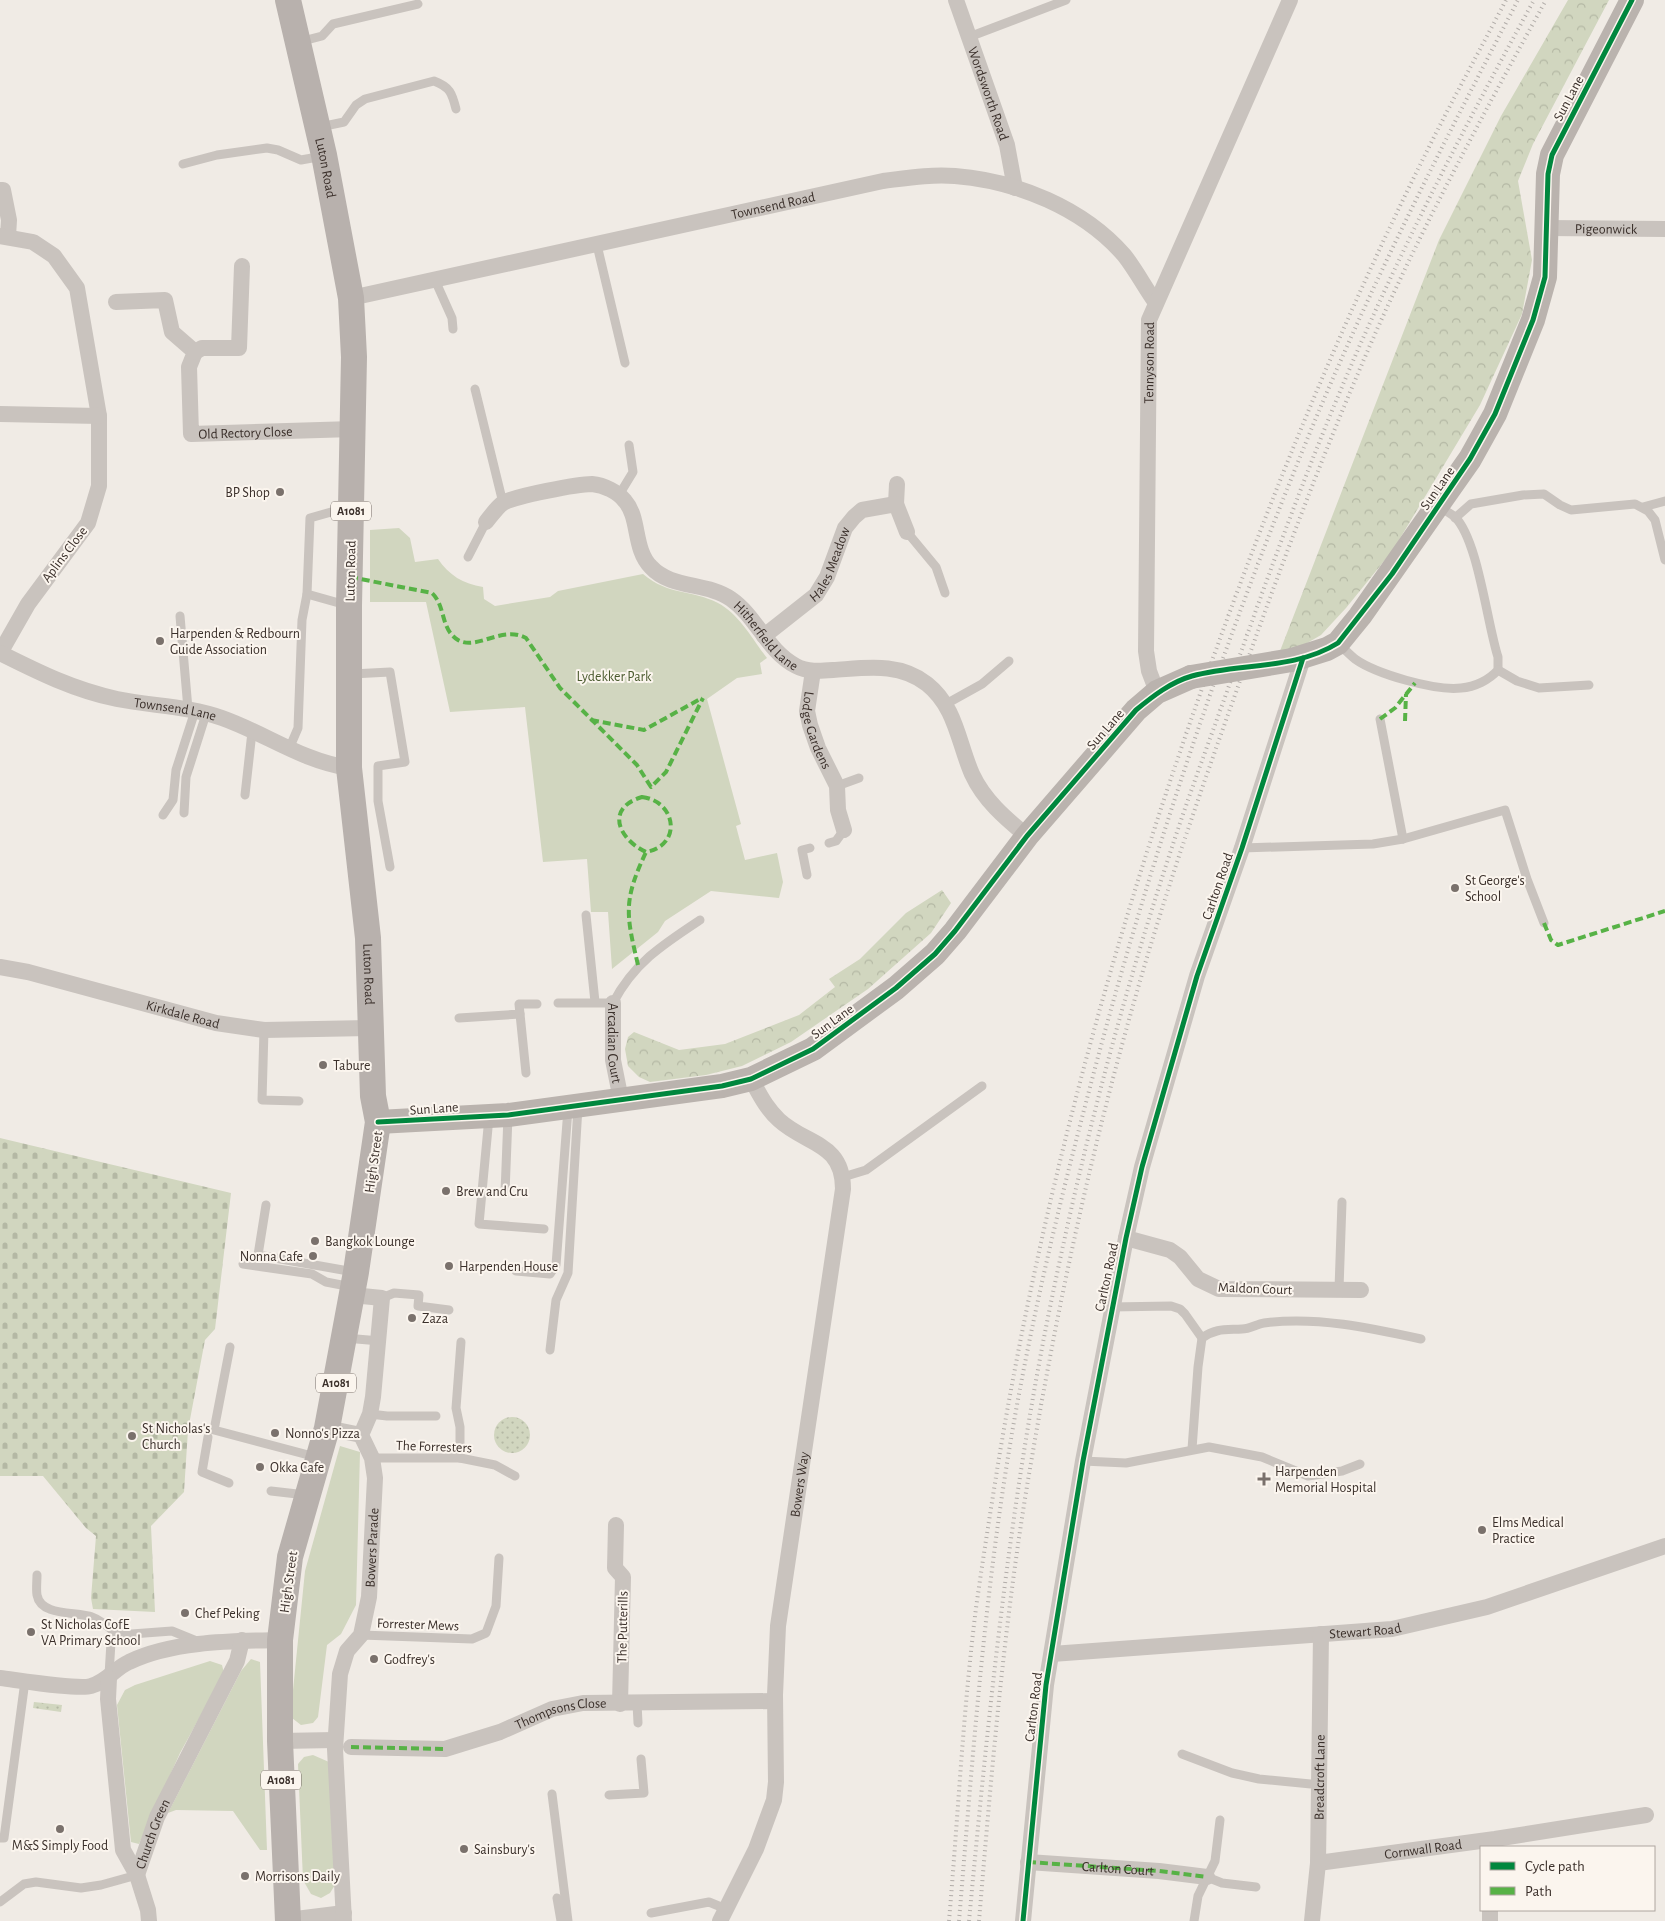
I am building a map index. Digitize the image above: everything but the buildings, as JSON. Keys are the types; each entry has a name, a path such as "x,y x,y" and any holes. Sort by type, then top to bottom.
{"main road":[{"name":"Luton Road","path":"288,0 324,155 351,298 354,357 349,606 349,768 368,938 370,1028"},
{"name":"High Street","path":"288,1920 280,1741 280,1640 290,1557 327,1428 354,1285 378,1122 373,1096 370,1028"}],"street":[{"name":"Wordsworth Road","path":"956,0 1007,145 1015,188"},
{"name":"Tennyson Road","path":"1157,692 1149,671 1146,651 1148,320 1290,0"},
{"name":"Sun Lane","path":"378,1122 499,1116 573,1108 722,1086 751,1079 813,1049 896,988 922,966 955,931 1027,836 1136,710 1157,692 1191,677 1298,659 1338,643 1392,574 1446,512 1470,459 1495,414 1530,328 1545,277 1548,174 1552,155 1632,0"},
{"name":"Townsend Road","path":"351,298 883,181 923,176 955,176 1015,188 1049,200 1091,224 1125,257 1156,303"},
{"name":"Aplins Close","path":"0,190 2,190 8,220 4,236 32,242 54,256 77,288 99,416 99,486 88,523 28,604 0,653"},
{"name":"Pigeonwick","path":"1546,228 1665,229"},
{"path":"116,302 165,300 172,332 195,352 202,348 239,348 242,266"},
{"name":"Old Rectory Close","path":"195,352 189,367 191,434 353,429"},
{"path":"0,414 99,416"},
{"path":"486,522 503,503 525,496 591,484 600,485 619,495"},
{"path":"897,484 896,504 907,532"},
{"name":"Hitherfield Lane","path":"619,495 629,506 640,550 652,568 674,581 713,590 729,597 744,611 788,662 797,667 813,671 885,667 901,670 927,684 946,704 977,782 988,800 1027,836"},
{"name":"Hales Meadow","path":"764,636 816,595 827,577 845,528 854,517 862,510 896,504"},
{"name":"Townsend Lane","path":"0,653 74,688 120,700 196,711 222,718 289,749 330,765 349,768"},
{"name":"Carlton Road","path":"1023,1921 1046,1685 1083,1461 1111,1307 1126,1238 1142,1166 1197,976 1242,848 1298,659"},
{"name":"Lodge Gardens","path":"813,671 808,706 810,725 818,748 837,786 838,810 844,830"},
{"name":"Kirkdale Road","path":"0,967 28,972 206,1021 264,1030 370,1028"},
{"name":"Arcadian Court","path":"613,1003 613,1060 621,1100"},
{"path":"751,1079 764,1105 780,1122 828,1150 839,1165 843,1176"},
{"name":"Bowers Way","path":"723,1915 756,1849 774,1800 776,1782 775,1701 778,1626 842,1199 843,1176"},
{"name":"Maldon Court","path":"1126,1238 1170,1250 1180,1257 1198,1279 1220,1289 1361,1290"},
{"path":"354,1285 382,1298 380,1341 370,1414 361,1435 372,1458"},
{"path":"327,1428 361,1435"},
{"name":"Bowers Parade","path":"361,1635 370,1577 376,1478 372,1458"},
{"name":"The Putterills","path":"616,1525 615,1568 623,1577 620,1704"},
{"name":"Stewart Road","path":"1052,1654 1392,1629 1445,1618 1542,1589 1665,1546"},
{"name":"Breadcroft Lane","path":"1312,1921 1318,1863 1321,1634"},
{"name":"High Street","path":"288,1920 344,1917 335,1740 340,1674 347,1651 361,1635"},
{"path":"0,1678 90,1687 109,1678 128,1662 164,1651 242,1640 280,1640"},
{"name":"Church Green","path":"137,1875 157,1817 237,1661 242,1640"},
{"name":"Church Green","path":"109,1678 108,1699 123,1850 137,1875"},
{"name":"Thompsons Close","path":"350,1747 444,1749 500,1732 566,1705 775,1701"},
{"path":"280,1741 335,1740"},
{"name":"Cornwall Road","path":"1318,1863 1495,1843 1646,1816"},
{"name":"Carlton Court","path":"1028,1862 1159,1871 1207,1877"},
{"path":"137,1875 148,1910 149,1921"}],"lane":[{"path":"969,37 1066,0"},
{"path":"297,43 322,36 333,24 418,4"},
{"path":"318,128 344,122 356,105 365,99 434,81 445,85 451,90 456,109"},
{"path":"183,164 217,155 267,148 278,150 301,160 324,155"},
{"path":"598,245 625,363"},
{"path":"435,280 452,318 453,329"},
{"path":"474,389 503,503"},
{"path":"619,495 633,472 629,445"},
{"path":"1338,643 1354,659 1376,672 1411,682 1459,689 1491,677 1498,670 1498,657 1478,571 1465,532 1446,512 1471,504 1523,495 1544,494 1560,506 1571,510 1626,503 1636,504 1643,507 1655,520 1665,560"},
{"path":"1643,507 1665,501"},
{"path":"289,749 298,728 302,620 307,594 310,518 352,506"},
{"path":"468,557 486,522"},
{"path":"907,532 936,567 945,594"},
{"path":"307,594 349,606"},
{"path":"180,616 196,711 186,777 184,813"},
{"path":"946,704 982,684 1009,661"},
{"path":"1498,670 1517,680 1539,688 1588,684"},
{"path":"349,674 390,672 405,762 378,766 378,801 390,867"},
{"path":"163,815 173,800 176,770 196,711"},
{"path":"1380,719 1403,839"},
{"path":"245,795 252,732"},
{"name":"Lodge Gardens","path":"837,786 859,778"},
{"path":"1242,848 1373,844 1403,839 1504,810 1526,879 1544,923"},
{"path":"829,842 836,841 844,830"},
{"path":"807,875 802,850 810,848"},
{"name":"Arcadian Court","path":"586,915 595,1002"},
{"path":"613,1003 624,982 638,965 666,942 700,920"},
{"name":"Arcadian Court","path":"558,1003 613,1003"},
{"path":"526,1073 519,1004 537,1004"},
{"path":"459,1018 520,1014"},
{"path":"264,1030 262,1100 299,1101"},
{"path":"843,1176 866,1170 982,1086"},
{"path":"516,1271 550,1274 556,1265 573,1108"},
{"path":"550,1350 556,1300 568,1273 573,1108"},
{"path":"499,1116 505,1193"},
{"path":"499,1116 479,1224 544,1229"},
{"path":"1340,1290 1342,1202"},
{"path":"266,1205 258,1255 354,1285"},
{"path":"243,1264 312,1274 326,1282 354,1285"},
{"path":"382,1298 394,1293 419,1295 418,1306 448,1310"},
{"path":"1111,1307 1171,1306 1180,1309 1202,1338"},
{"path":"1192,1449 1202,1338 1211,1331 1224,1328 1243,1329 1263,1323 1318,1322 1372,1328 1421,1339"},
{"path":"344,1338 380,1341"},
{"path":"460,1458 460,1427 456,1408 461,1342"},
{"path":"230,1347 214,1430 318,1458"},
{"path":"370,1414 436,1416"},
{"path":"208,1437 202,1472 229,1483"},
{"path":"1083,1461 1126,1462 1167,1456 1209,1446 1262,1457 1308,1476 1342,1472 1360,1464"},
{"name":"The Forresters","path":"372,1458 460,1458 495,1465 515,1476"},
{"path":"271,1491 306,1496"},
{"name":"Forrester Mews","path":"361,1635 472,1639 486,1633 496,1606 499,1558"},
{"path":"37,1575 37,1595 40,1602 50,1608 65,1613 93,1617 118,1635 172,1631 205,1644"},
{"name":"Church Green","path":"109,1678 111,1642 118,1635"},
{"path":"0,1838 4,1838 5,1800 25,1681"},
{"path":"637,1703 638,1723"},
{"path":"1182,1754 1232,1773 1259,1779 1320,1784"},
{"path":"610,1795 644,1793 641,1759"},
{"path":"552,1794 568,1921"},
{"path":"1194,1921 1198,1896 1215,1861 1220,1820"},
{"path":"0,1902 24,1884 36,1882 81,1888 101,1885 137,1875"},
{"path":"1207,1877 1222,1883 1256,1887"},
{"path":"557,1898 561,1921"},
{"path":"651,1913 709,1902 723,1915"}],"green space":[{"path":"1568,0 1609,0 1533,144 1518,181 1532,260 1522,314 1480,405 1393,550 1346,608 1321,635 1302,646 1280,651 1439,240 1501,116"},
{"name":"Lydekker Park","path":"399,528 410,538 415,562 438,559 457,578 469,584 483,587 484,599 495,606 550,597 558,591 643,574 662,586 718,603 733,614 767,658 760,663 762,674 737,678 707,699 741,824 736,826 745,860 777,853 783,882 779,898 711,891 665,921 658,932 612,969 608,912 591,912 587,859 543,862 525,707 450,712 426,602 370,602 370,530"},
{"path":"942,890 951,903 931,933 868,989 791,1042 742,1066 706,1075 650,1082 639,1077 628,1066 625,1049 628,1037 634,1032 679,1050 725,1044 799,1015 835,987 829,979 860,959 906,913"},
{"path":"0,1138 231,1193 215,1329 205,1340 188,1430 184,1492 151,1526 155,1612 93,1609 91,1598 96,1536 86,1528 43,1476 0,1476"},
{"path":"512,1417 519,1418 525,1422 529,1428 529,1442 525,1448 519,1452 512,1453 505,1452 499,1448 495,1442 494,1435 495,1428 499,1422 505,1418"},
{"path":"340,1446 360,1452 356,1605 341,1634 327,1645 318,1717 313,1723 301,1725 292,1718 291,1710 305,1571"},
{"path":"251,1659 260,1662 267,1850 260,1850 233,1811 176,1810 168,1813 241,1671"},
{"path":"210,1661 222,1665 224,1673 180,1753 139,1844 131,1842 117,1705 125,1690 135,1685"},
{"path":"34,1702 62,1705 61,1712 33,1708"},
{"path":"313,1755 329,1762 335,1885 330,1893 321,1898 311,1894 303,1880 298,1764 304,1757"}],"railway":[{"path":"949,1921 971,1647 999,1458 1039,1252 1089,1048 1118,946 1182,746 1217,647 1290,455 1316,392 1401,204 1506,0"},
{"path":"959,1921 985,1631 999,1515 1016,1411 1044,1273 1066,1182 1089,1091 1134,930 1184,771 1239,613 1324,398 1403,225 1518,0"},
{"path":"969,1921 1002,1603 1025,1445 1039,1367 1066,1232 1092,1121 1154,901 1284,533 1354,359 1430,196 1534,0"},
{"path":"979,1921 994,1746 1007,1630 1032,1457 1064,1285 1077,1228 1118,1058 1147,958 1188,828 1264,614 1344,407 1379,325 1418,242 1480,121 1546,0"}],"marked path":[{"path":"350,577 432,593 439,604 448,630 458,640 465,643 482,641 508,634 526,638 560,688 637,765 651,787 666,772 703,698"},
{"path":"1380,719 1395,708 1415,683"},
{"path":"1405,721 1406,694"},
{"path":"591,720 644,730 702,698"},
{"path":"642,797 653,800 662,806 668,814 671,823 670,833 666,841 658,848 646,852 628,839 620,824 623,808 630,802 642,797"},
{"path":"638,965 631,933 629,908 633,883 646,852"},
{"path":"1544,923 1551,940 1558,945 1665,911"},
{"path":"351,1747 445,1749"},
{"path":"1028,1862 1159,1871 1207,1877"}],"cycle path":[{"path":"378,1122 508,1115 722,1086 751,1079 813,1049 896,988 935,954 955,931 1027,836 1136,710 1162,690 1192,676 1304,658 1338,643 1392,574 1470,459 1495,414 1533,320 1545,277 1548,174 1552,155 1632,0"},
{"path":"1023,1921 1046,1685 1083,1461 1126,1238 1142,1167 1197,976 1242,848 1303,658"}],"place":[{"name":"BP Shop","path":"280,492"},
{"name":"Harpenden & Redbourn Guide Association","path":"160,641"},
{"name":"St George's School","path":"1455,888"},
{"name":"Tabure","path":"323,1065"},
{"name":"Brew and Cru","path":"446,1191"},
{"name":"Bangkok Lounge","path":"315,1241"},
{"name":"Nonna Cafe","path":"313,1256"},
{"name":"Harpenden House","path":"449,1266"},
{"name":"Zaza","path":"412,1318"},
{"name":"Nonno's Pizza","path":"275,1433"},
{"name":"St Nicholas's Church","path":"132,1436"},
{"name":"Okka Cafe","path":"260,1467"},
{"name":"Harpenden Memorial Hospital","path":"1264,1479"},
{"name":"Elms Medical Practice","path":"1482,1530"},
{"name":"Chef Peking","path":"185,1613"},
{"name":"St Nicholas CofE VA Primary School","path":"31,1632"},
{"name":"Godfrey's","path":"374,1659"},
{"name":"M&S Simply Food","path":"60,1829"},
{"name":"Sainsbury's","path":"464,1849"},
{"name":"Morrisons Daily","path":"245,1876"}]}
